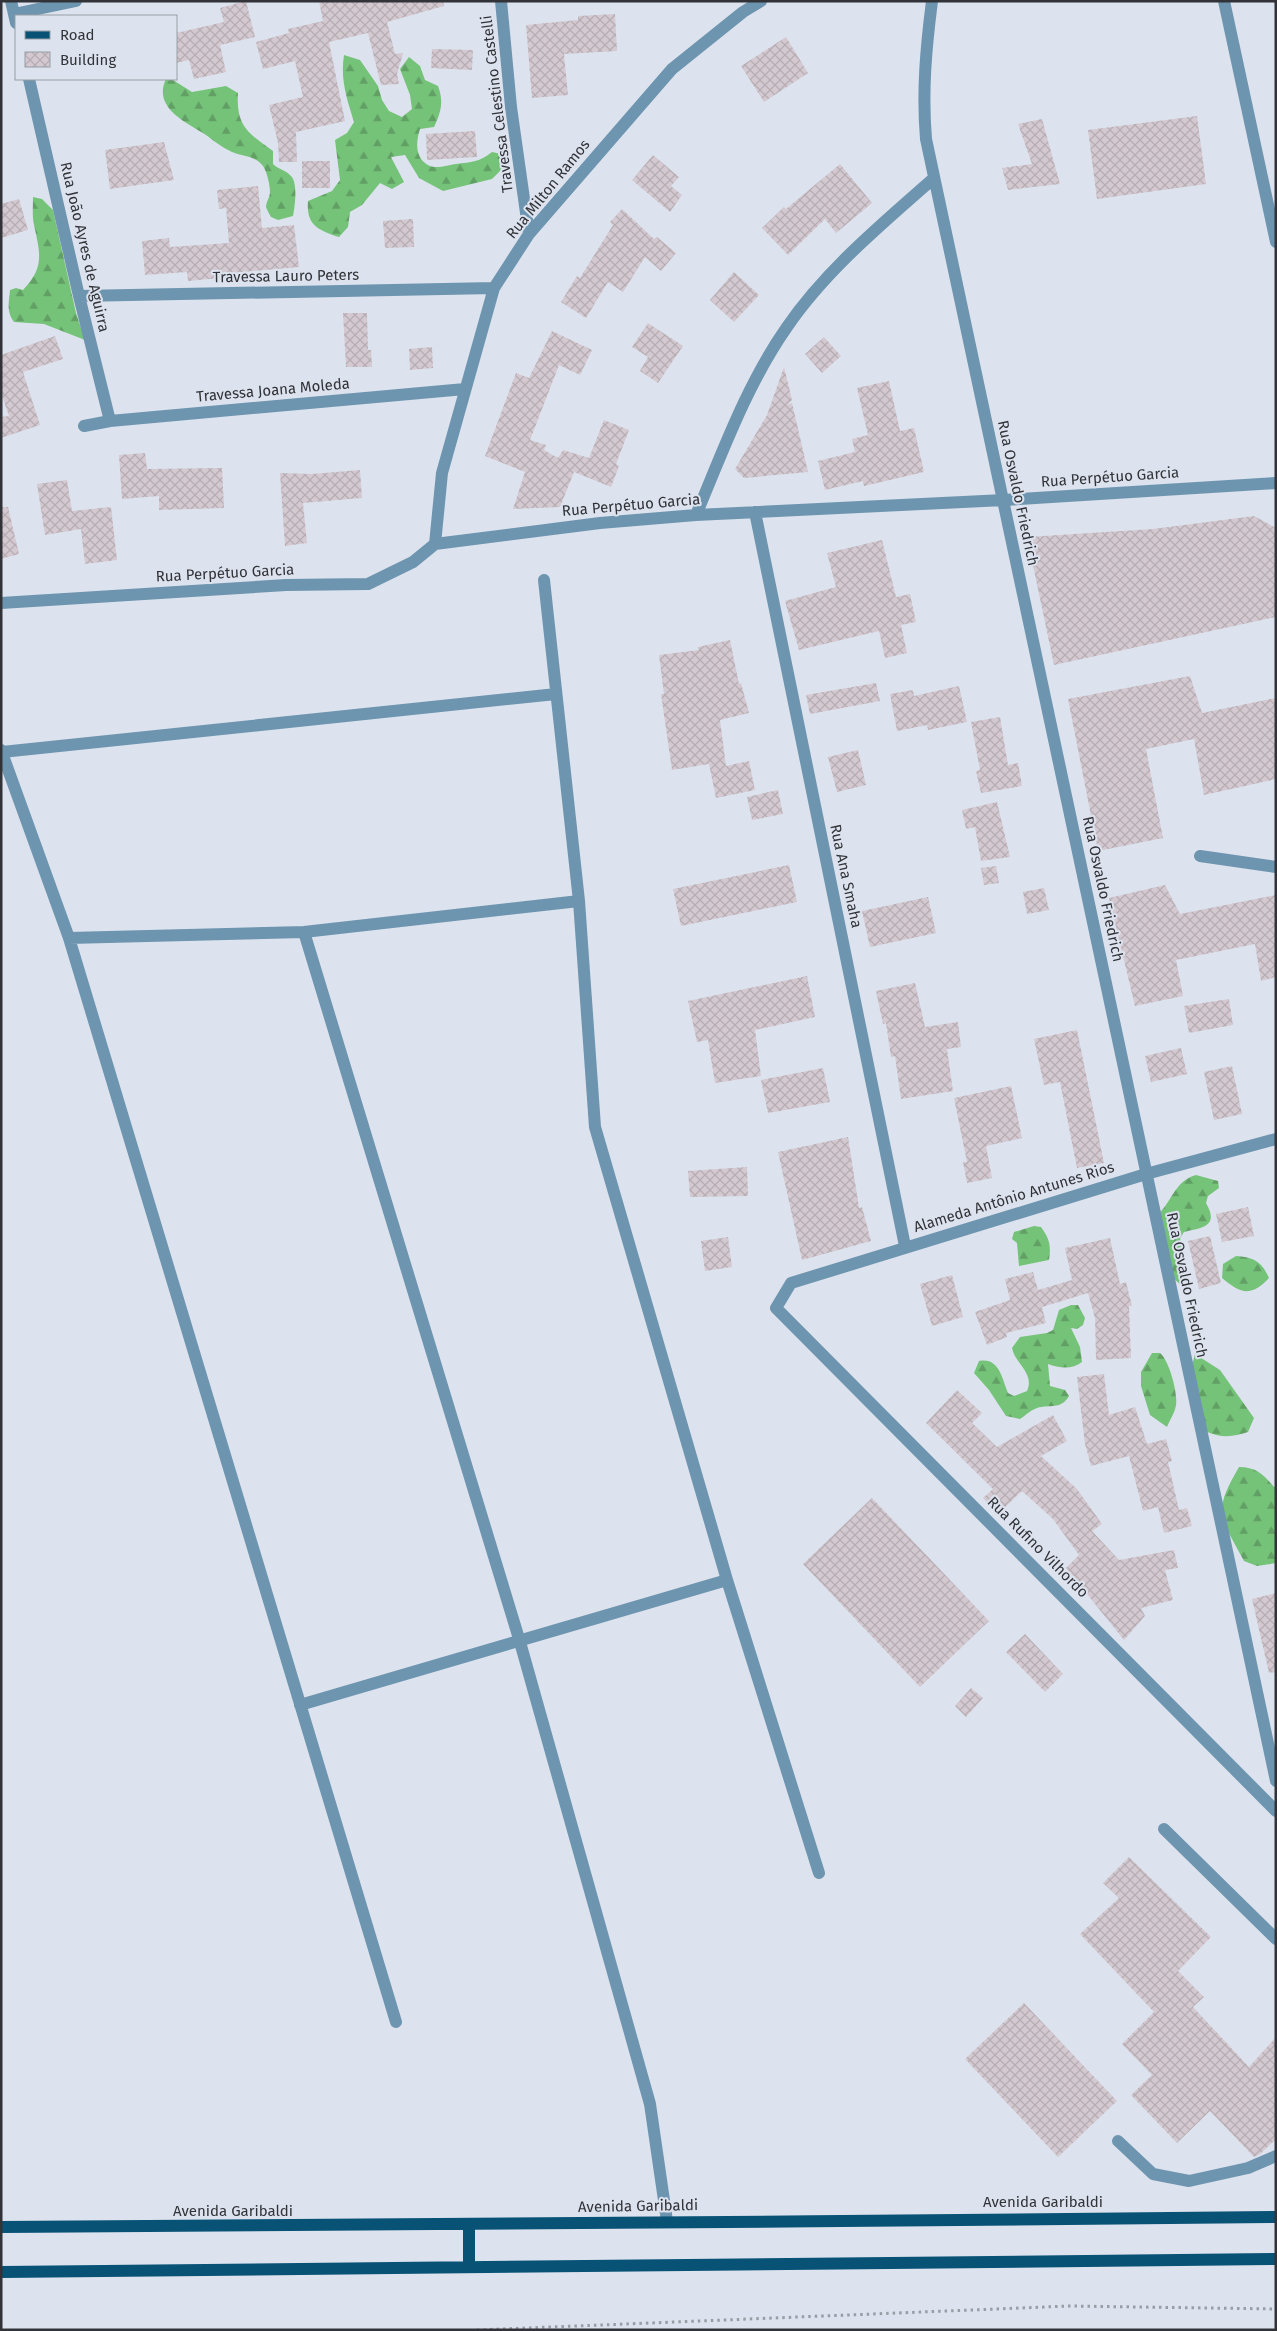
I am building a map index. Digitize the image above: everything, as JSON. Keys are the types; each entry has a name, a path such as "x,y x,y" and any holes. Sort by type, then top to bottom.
{"main road":[{"name":"Avenida Garibaldi","path":"1,2227 469,2226 667,2221 1276,2217"},
{"path":"469,2226 469,2266"},
{"path":"1,2272 1276,2258"}],"street":[{"path":"14,13 76,1"},
{"name":"Travessa Celestino Castelli","path":"501,1 511,107 529,234"},
{"name":"Rua Milton Ramos","path":"435,544 442,473 494,288 529,234 672,69 743,12 761,1"},
{"name":"Rua Osvaldo Friedrich","path":"932,1 926,46 923,101 926,139 1276,1781"},
{"path":"1224,1 1276,242"},
{"name":"Rua João Ayres de Aguirra","path":"29,80 78,296 110,421"},
{"path":"696,515 746,394 787,326 846,257 934,178"},
{"name":"Travessa Lauro Peters","path":"78,296 494,288"},
{"name":"Travessa Joana Moleda","path":"84,426 110,421 465,389"},
{"name":"Rua Perpétuo Garcia","path":"1,603 286,585 368,584 413,562 435,544 600,523 696,515 1004,500 1276,483"},
{"name":"Rua Ana Smaha","path":"755,512 905,1246"},
{"path":"544,580 579,900 595,1127 727,1580 819,1873"},
{"path":"396,2022 69,938 2,751 556,694"},
{"path":"1200,856 1276,867"},
{"path":"69,938 304,932 579,900"},
{"path":"304,932 520,1642 650,2104 667,2221"},
{"name":"Alameda Antônio Antunes Rios","path":"776,1308 791,1283 905,1246 1146,1174 1276,1139"},
{"name":"Rua Rufino Vilhordo","path":"776,1308 1276,1811"},
{"path":"300,1705 727,1580"},
{"path":"1255,1788 1276,1781"},
{"path":"1164,1829 1276,1939"},
{"path":"1118,2141 1153,2174 1188,2181 1248,2168 1276,2156"}],"path":[{"path":"477,2330 1070,2306 1276,2309"}],"green space":[{"path":"344,55 360,60 378,86 382,100 389,111 402,117 412,109 410,95 400,69 409,57 420,66 425,80 438,86 441,107 438,117 434,127 420,129 418,139 419,154 425,163 436,167 475,161 492,152 506,155 502,169 492,179 443,191 419,178 405,155 391,157 404,182 392,189 380,183 362,205 350,212 348,227 339,237 319,229 309,216 308,201 332,191 340,180 335,140 347,133 354,122 344,81"},
{"path":"166,80 173,80 192,92 226,86 238,93 239,113 245,128 273,151 273,164 289,174 293,179 295,184 295,207 293,216 278,220 271,217 266,207 270,194 269,182 260,162 232,152 181,120 167,106 163,89"},
{"path":"33,197 42,199 53,210 76,313 85,340 44,324 14,322 10,314 10,290 16,288 23,290 38,267 39,252 33,218"},
{"path":"1196,1175 1218,1181 1219,1188 1208,1196 1206,1203 1210,1211 1210,1222 1202,1227 1184,1232 1180,1238 1189,1283 1183,1287 1172,1277 1156,1216 1178,1187"},
{"path":"1034,1226 1041,1227 1048,1239 1050,1247 1049,1260 1019,1266 1017,1243 1012,1239 1014,1232"},
{"path":"1236,1256 1257,1261 1269,1278 1251,1291 1240,1290 1229,1283 1222,1278 1223,1264"},
{"path":"1071,1305 1078,1305 1085,1318 1083,1325 1077,1329 1071,1328 1080,1347 1082,1362 1065,1368 1048,1364 1050,1386 1065,1390 1069,1396 1059,1405 1037,1408 1020,1419 1006,1416 989,1390 974,1373 979,1361 991,1362 995,1365 999,1370 1008,1393 1014,1396 1027,1391 1029,1385 1027,1374 1012,1348 1020,1337 1047,1333 1053,1330 1059,1310"},
{"path":"1152,1353 1160,1353 1167,1362 1174,1385 1176,1405 1167,1427 1150,1415 1141,1386 1141,1372"},
{"path":"1195,1354 1220,1370 1254,1418 1248,1432 1228,1436 1207,1432 1188,1381"},
{"path":"1239,1467 1255,1470 1263,1475 1274,1487 1276,1486 1276,1563 1257,1566 1244,1561 1225,1524 1222,1505 1230,1482"}],"building":[{"path":"246,1 255,37 220,45 226,72 194,79 189,60 178,63 178,33 224,22 220,8"},
{"path":"319,1 443,1 444,6 387,22 395,54 403,53 397,74 399,84 381,85 368,33 329,42 345,121 296,132 297,162 279,162 278,143 269,105 303,97 295,61 263,69 256,42 289,33 288,29 323,21"},
{"path":"615,14 617,51 564,54 568,95 532,98 526,25 578,20 578,16"},
{"path":"786,37 808,73 764,102 741,66"},
{"path":"432,49 473,50 472,70 431,68"},
{"path":"1197,116 1206,184 1097,199 1088,130"},
{"path":"1042,119 1060,184 1008,190 1002,168 1032,164 1018,124"},
{"path":"475,131 477,157 427,160 426,134"},
{"path":"164,142 174,180 110,189 105,150"},
{"path":"653,155 679,177 671,186 682,195 670,212 632,180"},
{"path":"302,161 330,161 330,188 302,188"},
{"path":"840,164 872,203 836,233 825,219 788,255 762,228 784,207 786,209"},
{"path":"258,186 262,228 294,225 299,267 221,274 221,278 188,281 187,272 145,275 142,241 169,238 170,247 229,243 226,208 219,209 217,190"},
{"path":"19,199 28,230 1,238 1,204"},
{"path":"622,209 654,239 657,237 676,253 661,271 645,257 623,292 608,282 586,318 561,302 577,276 580,278 613,225 610,222"},
{"path":"413,219 414,247 385,248 383,221"},
{"path":"734,272 759,295 734,322 710,300"},
{"path":"343,313 367,313 368,350 371,350 372,367 346,367"},
{"path":"648,323 683,346 658,383 640,371 648,357 632,347"},
{"path":"552,331 592,350 580,375 559,365 530,440 546,445 544,450 558,458 563,450 589,458 604,420 629,430 616,464 619,466 611,487 574,472 560,507 513,509 525,472 485,456 516,373 529,378"},
{"path":"55,336 63,359 23,372 40,425 1,438 1,417 9,416 1,393 1,355"},
{"path":"824,337 841,356 822,373 805,354"},
{"path":"432,347 433,368 410,370 409,349"},
{"path":"784,367 792,400 787,405 792,403 808,472 744,478 735,469 767,415"},
{"path":"889,381 900,431 914,428 924,472 864,486 863,481 825,490 818,461 855,452 852,439 868,435 857,388"},
{"path":"145,453 147,469 222,468 224,508 159,510 159,496 122,499 119,455"},
{"path":"360,470 362,498 303,503 307,543 285,546 280,473 312,474"},
{"path":"67,480 72,511 111,507 117,560 85,564 81,529 45,535 37,484"},
{"path":"1,507 8,507 19,554 1,559"},
{"path":"1254,516 1276,528 1276,617 1054,665 1027,537 1153,529"},
{"path":"882,540 896,597 910,594 916,622 901,625 907,653 885,658 879,631 799,650 785,601 836,587 827,553"},
{"path":"730,640 739,684 741,683 749,713 720,720 726,766 749,761 755,790 716,798 709,764 672,770 661,694 664,694 659,655 699,650 698,647"},
{"path":"1190,676 1202,713 1276,698 1276,779 1204,795 1194,739 1146,749 1163,838 1098,851 1068,699"},
{"path":"876,683 880,701 810,714 806,695"},
{"path":"959,686 967,722 928,730 927,725 897,731 890,694 913,690 914,696"},
{"path":"1000,717 1008,765 1018,763 1022,786 981,793 976,771 980,770 971,722"},
{"path":"858,750 866,785 837,792 828,757"},
{"path":"778,790 783,814 752,820 747,797"},
{"path":"997,802 1010,857 981,861 975,827 966,829 962,810"},
{"path":"789,865 797,902 681,926 673,889"},
{"path":"996,866 999,883 984,885 981,868"},
{"path":"1165,885 1180,914 1276,895 1276,977 1261,981 1255,944 1176,960 1183,996 1135,1006 1109,898"},
{"path":"1044,888 1049,910 1027,914 1023,892"},
{"path":"928,897 936,933 870,947 862,911"},
{"path":"807,976 815,1017 755,1030 761,1076 715,1083 708,1040 697,1042 688,1001"},
{"path":"915,983 925,1027 958,1022 961,1047 947,1049 953,1091 901,1099 895,1056 891,1057 886,1023 883,1024 876,991"},
{"path":"1229,999 1233,1025 1189,1033 1184,1006"},
{"path":"1077,1030 1104,1163 1077,1168 1060,1082 1044,1085 1034,1039"},
{"path":"1181,1048 1187,1074 1151,1082 1145,1056"},
{"path":"1232,1066 1242,1114 1214,1120 1204,1072"},
{"path":"823,1068 830,1102 768,1113 761,1080"},
{"path":"1011,1086 1022,1138 986,1146 992,1178 967,1183 963,1162 967,1162 954,1098"},
{"path":"848,1137 859,1208 862,1207 871,1241 802,1260 778,1152"},
{"path":"747,1167 748,1196 690,1197 688,1171"},
{"path":"1248,1207 1254,1236 1222,1242 1216,1214"},
{"path":"1210,1236 1221,1283 1199,1289 1188,1241"},
{"path":"728,1237 732,1267 705,1271 701,1241"},
{"path":"1110,1238 1120,1284 1126,1282 1132,1306 1129,1306 1131,1358 1096,1360 1095,1318 1088,1293 1042,1307 1046,1323 1006,1333 1007,1337 987,1345 975,1312 1010,1300 1005,1279 1033,1272 1038,1290 1072,1280 1065,1248"},
{"path":"952,1275 963,1317 932,1326 920,1284"},
{"path":"1104,1374 1109,1415 1135,1407 1147,1444 1166,1439 1172,1461 1168,1462 1179,1510 1187,1508 1192,1526 1164,1533 1158,1507 1143,1511 1129,1456 1091,1466 1085,1444 1077,1377"},
{"path":"957,1390 982,1413 972,1423 997,1447 1053,1415 1067,1441 1041,1456 1077,1489 1102,1524 1092,1531 1119,1560 1174,1550 1178,1568 1165,1570 1173,1600 1141,1608 1145,1616 1124,1640 1066,1568 1079,1555 1053,1519 1022,1491 998,1514 983,1498 993,1489 926,1423"},
{"path":"872,1498 989,1621 920,1687 803,1564"},
{"path":"1276,1593 1276,1672 1269,1673 1252,1599"},
{"path":"1025,1634 1063,1674 1045,1692 1006,1652"},
{"path":"971,1688 983,1698 966,1717 955,1706"},
{"path":"1129,1857 1211,1937 1178,1971 1204,1997 1193,2007 1249,2067 1276,2037 1276,2139 1254,2157 1210,2111 1177,2143 1131,2095 1152,2075 1122,2044 1154,2012 1080,1934 1119,1898 1103,1883"},
{"path":"1024,2003 1117,2101 1058,2157 965,2059"}]}
